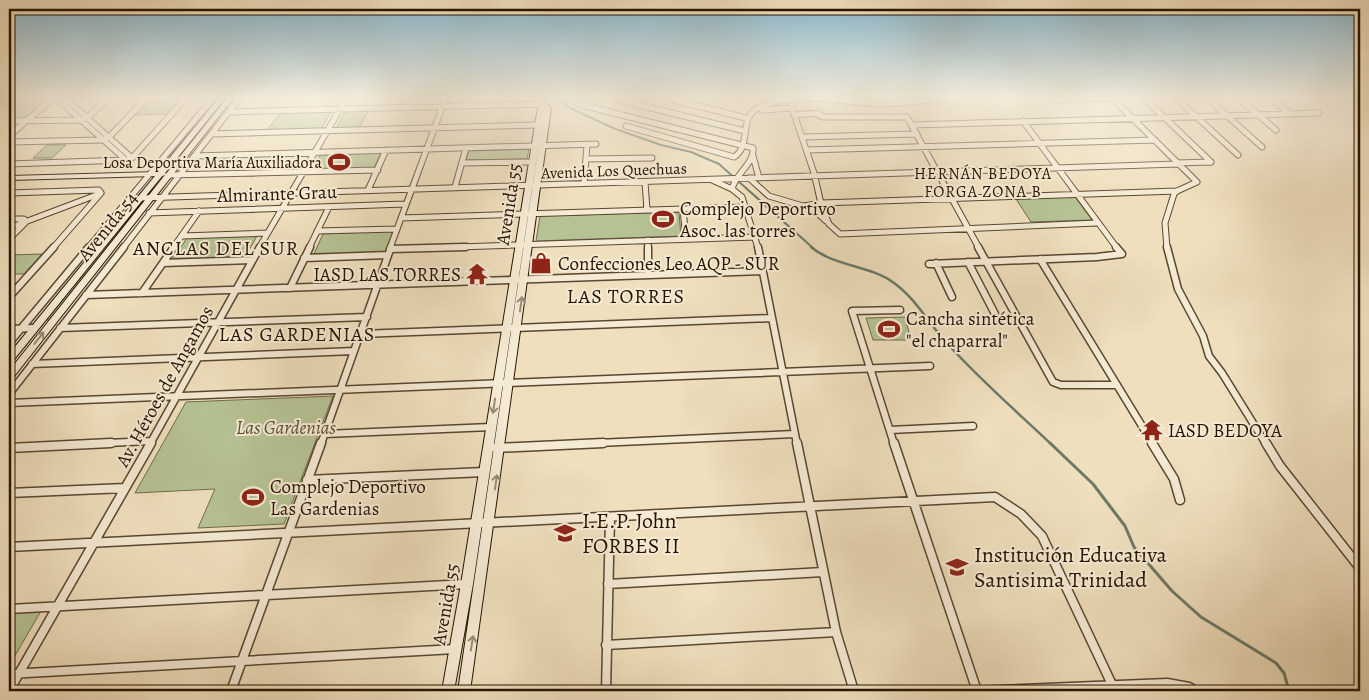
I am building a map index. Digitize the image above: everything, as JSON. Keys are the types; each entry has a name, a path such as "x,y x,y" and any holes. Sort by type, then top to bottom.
{"street":[{"path":"92,130 126,160"},
{"path":"101,130 132,158"},
{"path":"9,142 102,140 109,137 116,130"},
{"path":"9,164 126,160 132,158 158,130"},
{"path":"9,343 186,130"},
{"name":"Avenida 54","path":"9,360 196,130"},
{"name":"Avenida 54","path":"9,377 206,130"},
{"path":"9,394 214,130"},
{"name":"Av. Héroes de Angamos","path":"9,691 199,358 281,208 327,130"},
{"path":"211,134 339,130"},
{"path":"231,691 341,390 405,204 433,130"},
{"name":"Avenida 55","path":"533,185 532,162 539,146 538,130"},
{"name":"Avenida 55","path":"464,691 510,383 517,327 519,280 528,214 543,130"},
{"path":"638,130 731,157 739,154 744,147 745,131 739,130"},
{"path":"676,130 753,148 754,153 741,175 732,185 732,189"},
{"path":"800,130 827,222"},
{"path":"915,130 1053,382 1061,386 1117,385"},
{"path":"929,264 1096,257 1122,254 1097,223 1060,168 1030,130"},
{"path":"1145,130 1197,182 1174,194 1165,223 1167,251 1178,288 1203,336 1209,356 1222,373 1280,466 1360,568"},
{"name":"Avenida Los Quechuas","path":"140,198 1211,162 1178,130"},
{"path":"1211,130 1238,155"},
{"path":"1242,130 1262,147"},
{"path":"803,137 917,134"},
{"path":"807,150 1155,140"},
{"path":"194,156 596,144"},
{"path":"584,183 587,145"},
{"path":"455,187 466,148"},
{"path":"368,190 386,150"},
{"path":"752,156 759,178"},
{"path":"586,159 652,158"},
{"path":"462,163 532,162"},
{"path":"9,178 149,174 178,176 378,170"},
{"path":"749,178 774,198 813,209 827,222 834,232 840,234 1097,223"},
{"path":"711,180 732,189 742,197 756,237 823,572 836,632 854,691"},
{"path":"645,182 646,210"},
{"path":"804,206 821,203 1178,191"},
{"path":"9,193 100,192"},
{"path":"9,226 100,192"},
{"path":"9,297 100,192"},
{"name":"Almirante Grau","path":"149,213 405,204"},
{"path":"290,288 329,207"},
{"path":"401,218 746,207"},
{"path":"683,209 686,239"},
{"path":"142,293 199,211"},
{"path":"9,219 25,220"},
{"path":"9,240 25,220"},
{"path":"317,232 397,229"},
{"path":"182,236 267,233"},
{"path":"304,258 524,245 756,237"},
{"path":"648,240 648,274"},
{"path":"1040,259 1174,479 1180,500"},
{"path":"163,263 252,260"},
{"path":"968,262 995,314"},
{"path":"936,264 952,297"},
{"path":"86,295 763,271"},
{"name":"Avenida 55","path":"448,691 467,584 506,328 519,280"},
{"path":"900,310 852,311 869,368 976,691 1114,688 1167,683 1189,687 1196,691"},
{"path":"60,328 367,317"},
{"path":"361,334 772,318"},
{"path":"9,329 34,328"},
{"path":"32,364 354,351"},
{"path":"9,404 930,366"},
{"path":"890,430 973,426"},
{"path":"325,434 492,427"},
{"path":"488,448 794,434"},
{"path":"9,448 152,441"},
{"path":"308,480 484,472"},
{"path":"9,494 125,488"},
{"path":"9,547 490,524 995,496 1017,509 1042,536 1114,688"},
{"path":"606,691 610,517"},
{"path":"608,584 823,572"},
{"path":"9,608 467,584"},
{"path":"606,645 836,632"},
{"path":"9,674 455,649"}],"green space":[{"path":"47,145 66,145 52,158 33,158"},
{"path":"529,149 527,159 466,160 469,151"},
{"path":"381,152 374,168 313,169 321,154"},
{"path":"1075,197 1092,220 1031,222 1016,199"},
{"path":"138,204 143,204 50,320 45,320"},
{"path":"679,212 681,236 536,241 540,216"},
{"name":"ANCLAS DEL SUR","path":"393,231 385,253 313,256 323,234"},
{"path":"257,236 245,257 172,260 187,238"},
{"path":"42,254 24,274 9,274 9,255"},
{"name":"Cancha sintética \"el chaparral\"","path":"905,317 911,340 873,340 866,318"},
{"name":"Las Gardenias","path":"333,396 284,524 198,528 215,489 135,493 186,402"},
{"path":"41,611 9,666 9,613"}],"waterway":[{"path":"618,130 661,145 691,152 719,164 813,248"},
{"path":"811,247 831,259 885,277 902,289 957,354 1051,444"},
{"path":"1050,443 1093,484 1125,526 1134,547 1172,591 1201,617 1276,663 1284,673 1289,691"}],"place":[{"name":"Losa Deportiva María Auxiliadora","path":"339,162"},
{"name":"Complejo Deportivo Asoc. las torres","path":"663,219"},
{"name":"Confecciones Leo AQP - SUR","path":"541,263"},
{"name":"IASD LAS TORRES","path":"477,274"},
{"name":"Cancha sintética \"el chaparral\"","path":"889,329"},
{"name":"IASD BEDOYA","path":"1152,430"},
{"name":"Complejo Deportivo Las Gardenias","path":"253,497"},
{"name":"I.E.P. John FORBES II","path":"565,533"},
{"name":"Institución Educativa Santisima Trinidad","path":"957,567"}],"district":[{"name":"HERNÁN BEDOYA FORGA ZONA B","path":"983,182"},
{"name":"ANCLAS DEL SUR","path":"216,248"},
{"name":"LAS TORRES","path":"626,296"},
{"name":"LAS GARDENIAS","path":"297,334"}]}
